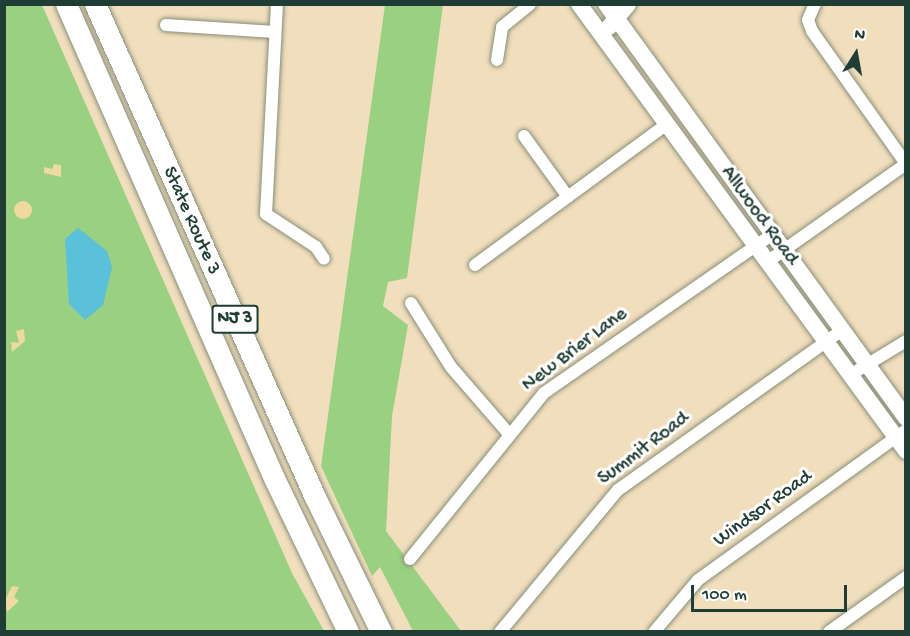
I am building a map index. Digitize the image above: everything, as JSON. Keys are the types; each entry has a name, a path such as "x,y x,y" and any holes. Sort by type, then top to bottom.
{"highway":[{"path":"54,4 159,217"},
{"name":"State Route 3","path":"66,4 159,217 348,632"},
{"name":"State Route 3","path":"95,4 306,478 381,632"}],"main road":[{"name":"Allwood Road","path":"579,4 850,375 900,433 906,452"},
{"path":"602,35 611,11 628,4"},
{"name":"Allwood Road","path":"611,11 906,418"}],"street":[{"path":"277,4 266,214 316,246 324,259"},
{"path":"497,60 502,27 530,4"},
{"path":"767,262 906,164 812,31 808,20 814,4"},
{"path":"166,25 275,32"},
{"path":"475,265 666,124"},
{"path":"524,136 568,197"},
{"name":"New Brier Lane","path":"410,559 544,393 772,234"},
{"path":"411,303 451,367 509,434"},
{"name":"Summit Road","path":"500,632 618,490 842,330"},
{"path":"850,375 906,341"},
{"name":"Windsor Road","path":"654,632 698,580 900,433"},
{"path":"829,632 906,577"}],"green space":[{"path":"4,5 42,5 292,573 324,631 5,631"},
{"path":"385,5 443,5 407,278 388,282 383,306 408,325 392,416 386,531 461,631 413,631 380,567 372,576 321,466"}],"sand":[{"path":"54,164 61,165 61,177 44,173 44,167 52,169"},
{"path":"23,201 29,204 32,210 29,216 23,219 17,216 14,210 17,204"},
{"path":"24,329 25,341 12,352 11,342 19,343 16,331"},
{"path":"12,586 19,587 14,597 19,601 7,612 5,600"}],"water":[{"path":"78,228 107,251 112,267 103,305 85,320 69,304 65,239"}]}
